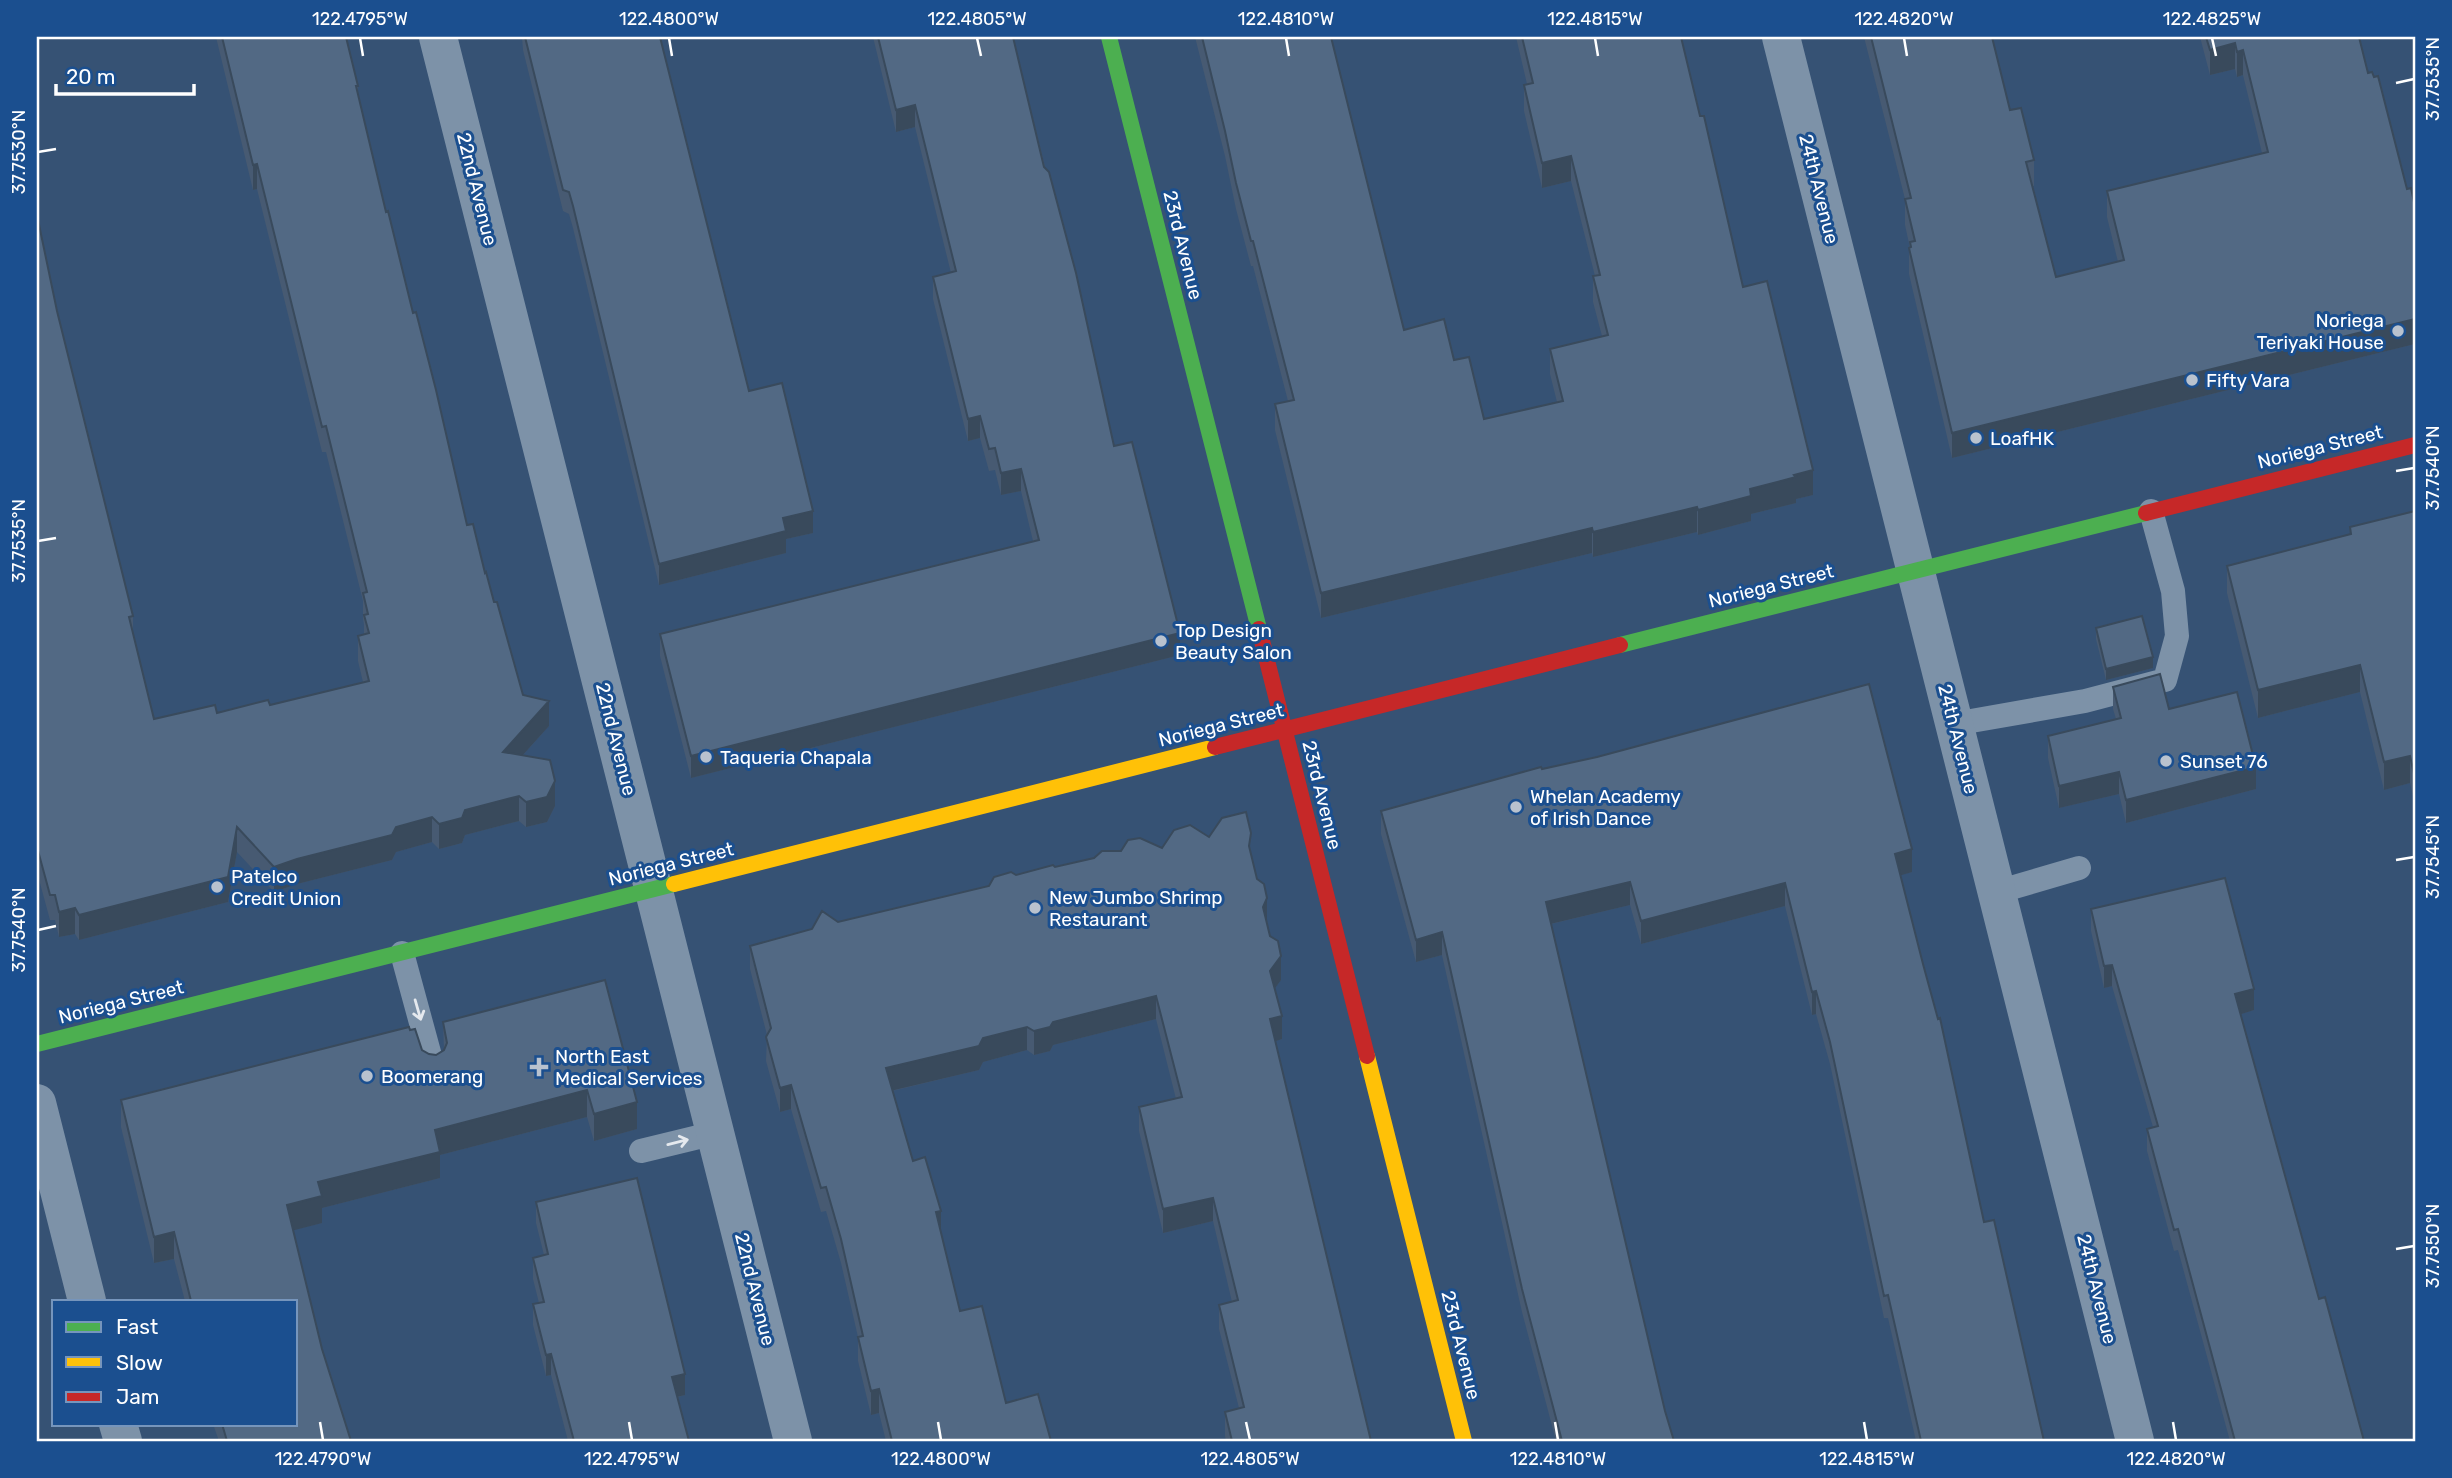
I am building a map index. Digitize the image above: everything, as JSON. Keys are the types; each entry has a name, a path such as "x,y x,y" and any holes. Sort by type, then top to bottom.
{"street":[{"name":"22nd Avenue","path":"438,37 793,1441"},
{"name":"23rd Avenue","path":"1109,37 1464,1441"},
{"name":"24th Avenue","path":"1781,37 2136,1441"},
{"name":"Noriega Street","path":"37,1044 2415,445"},
{"path":"37,1102 87,1300"}],"lane":[{"path":"1954,724 2085,701 2165,680 2177,636 2173,591 2151,511"},
{"path":"1997,892 2079,867"},
{"path":"402,953 433,1067"},
{"path":"641,1151 715,1133"}],"building":[{"path":"222,37 346,37 386,212 388,211 413,313 416,312 467,525 473,524 485,573 494,602 497,602 523,695 549,701 503,752 550,760 555,781 547,797 526,802 519,796 465,810 462,818 439,824 432,817 396,827 392,835 274,867 237,827 228,877 79,915 75,908 59,912 55,895 50,895 37,847 37,215 57,311 133,616 129,617 154,719 215,705 217,713 268,700 270,705 369,681 358,636 369,633 364,615 368,614 363,593 367,592 326,426 322,427 257,164 253,165"},
{"path":"525,37 660,37 749,391 782,383 813,511 783,518 786,531 659,564 573,206 569,192 563,190"},
{"path":"878,37 1013,37 1044,167 1049,172 1076,273 1114,446 1132,442 1180,633 691,756 660,634 1039,540 1021,469 1001,473 995,448 989,449 980,416 968,419 933,277 956,271 915,105 896,110"},
{"path":"1202,37 1331,37 1404,330 1444,319 1454,360 1469,357 1484,419 1563,401 1550,349 1608,335 1593,276 1600,275 1571,156 1542,163 1524,85 1533,83 1522,37 1681,37 1700,116 1704,116 1743,287 1767,281 1813,470 1750,489 1751,496 1698,510 1697,507 1593,532 1592,528 1321,593 1275,404 1294,400 1236,183"},
{"path":"1871,37 1992,37 2010,110 2021,108 2034,160 2026,162 2056,277 2124,260 2107,191 2268,152 2243,50 2237,52 2235,43 2210,50 2206,37 2359,37 2368,73 2372,72 2374,77 2378,76 2407,189 2411,188 2415,207 2415,319 1952,433 1909,248 1910,242 1915,241 1905,199 1911,198"},
{"path":"2415,511 2415,778 2410,756 2384,762 2360,665 2258,690 2227,566 2351,534 2350,527"},
{"path":"2142,616 2153,657 2106,669 2096,628"},
{"path":"2160,674 2169,709 2237,692 2256,767 2126,800 2119,772 2059,786 2048,736 2121,718 2113,687"},
{"path":"1869,684 1912,849 1895,854 1938,1019 1940,1018 1984,1222 1994,1220 2044,1441 1921,1441 1888,1295 1884,1296 1830,1042 1816,991 1812,992 1785,883 1641,921 1630,882 1546,902 1674,1441 1562,1441 1522,1289 1442,932 1416,940 1381,811 1541,767 1542,769 1597,757"},
{"path":"1246,812 1251,833 1249,846 1257,879 1264,884 1267,898 1263,907 1270,936 1278,941 1281,956 1270,971 1282,1016 1270,1019 1371,1441 1232,1441 1225,1412 1244,1407 1219,1305 1238,1300 1213,1198 1163,1209 1139,1107 1182,1097 1156,996 1053,1022 1050,1027 1034,1031 1027,1027 983,1038 979,1046 886,1068 913,1161 925,1157 941,1211 936,1212 960,1311 982,1306 1006,1403 1038,1394 1051,1441 892,1441 879,1389 871,1391 858,1337 863,1336 826,1187 821,1188 791,1085 780,1088 766,1037 771,1028 750,946 812,929 822,911 838,922 989,886 994,877 1011,872 1016,875 1094,858 1102,851 1121,851 1128,840 1140,838 1162,848 1174,830 1190,825 1209,837 1222,818"},
{"path":"2225,878 2254,989 2235,994 2319,1299 2325,1297 2364,1441 2235,1441 2178,1229 2174,1230 2147,1129 2158,1126 2112,965 2104,966 2091,909"},
{"path":"605,980 637,1102 594,1114 587,1090 435,1130 440,1152 318,1182 322,1196 287,1205 322,1349 351,1441 227,1441 223,1426 298,1426 298,1300 191,1300 174,1232 154,1237 121,1100 409,1027 410,1030 415,1029 422,1050 436,1055 444,1050 447,1043 443,1022"},
{"path":"637,1178 685,1374 672,1377 689,1441 574,1441 551,1354 546,1355 533,1304 544,1302 533,1258 548,1254 536,1202"}],"traffic: fast":[{"path":"1109,37 1259,629"},
{"path":"1620,645 2146,513"},
{"path":"37,1044 674,884"}],"traffic: slow":[{"path":"674,884 1215,747"},
{"path":"1367,1056 1464,1441"}],"traffic: jam":[{"path":"2146,513 2415,445"},
{"path":"1259,629 1367,1056"},
{"path":"1215,747 1620,645"}],"place":[{"name":"Noriega Teriyaki House","path":"2398,331"},
{"name":"Fifty Vara","path":"2192,380"},
{"name":"LoafHK","path":"1976,438"},
{"name":"Top Design Beauty Salon","path":"1161,641"},
{"name":"Taqueria Chapala","path":"706,757"},
{"name":"Sunset 76","path":"2166,761"},
{"name":"Whelan Academy of Irish Dance","path":"1516,807"},
{"name":"Patelco Credit Union","path":"217,887"},
{"name":"New Jumbo Shrimp Restaurant","path":"1035,908"},
{"name":"North East Medical Services","path":"539,1067"},
{"name":"Boomerang","path":"367,1076"}]}
